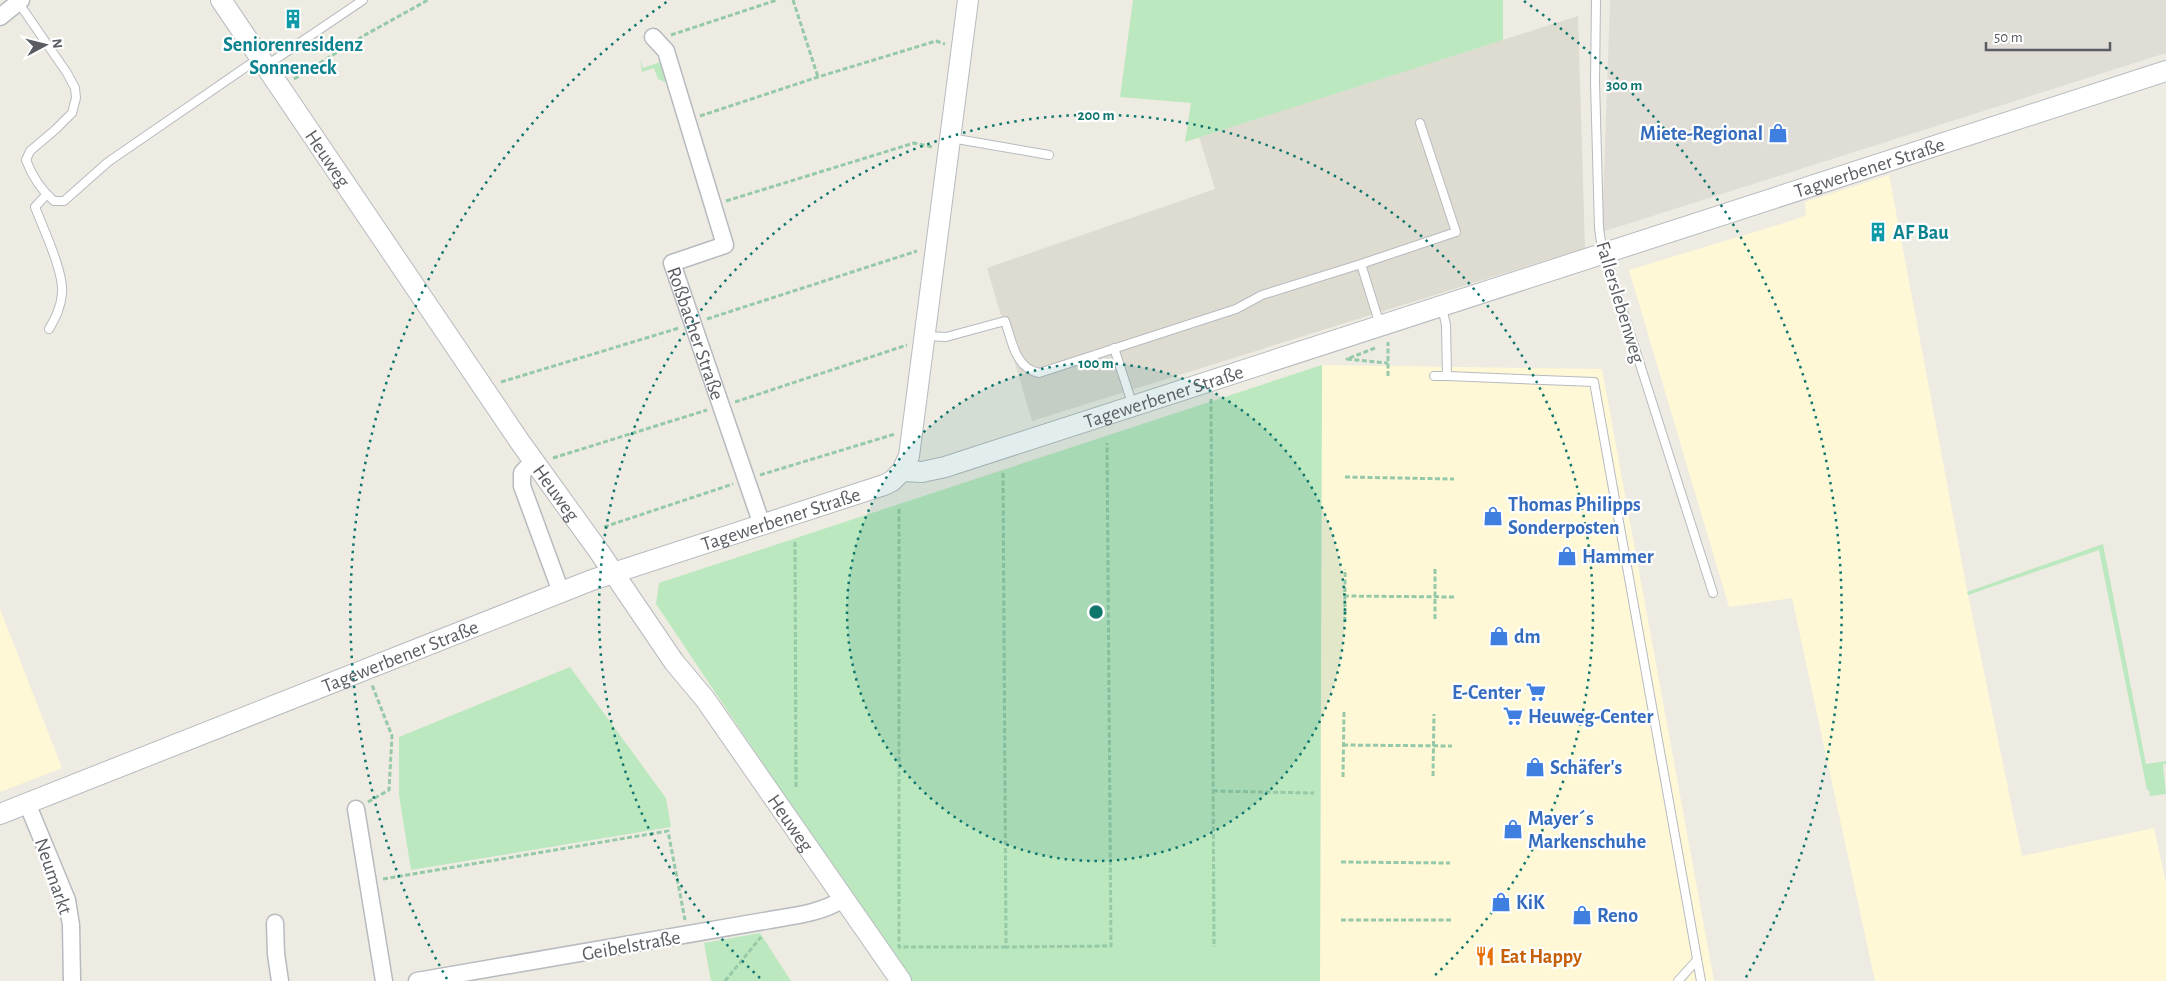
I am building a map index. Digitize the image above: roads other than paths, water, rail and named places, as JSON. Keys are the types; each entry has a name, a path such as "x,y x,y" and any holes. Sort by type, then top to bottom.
{"street":[{"name":"Heuweg","path":"220,0 534,462 614,573 674,662 705,700 901,981"},
{"path":"902,471 909,456 968,0"},
{"path":"0,17 20,1"},
{"name":"Roßbacher Straße","path":"654,39 666,51 725,245 672,263 762,525"},
{"name":"Tagwerbener Straße","path":"1574,263 2166,71"},
{"name":"Tagewerbener Straße","path":"0,814 561,592 884,485 892,481 902,471 922,472 945,467 1574,263"},
{"path":"534,462 522,473 522,486 561,592"},
{"name":"Neumarkt","path":"27,803 61,884 69,912 72,981"},
{"path":"356,809 384,981"},
{"name":"Geibelstraße","path":"417,981 764,921 820,910 844,899"},
{"path":"275,923 276,954 280,981"}],"lane":[{"path":"20,1 75,88 76,98 72,113 56,130 30,151 26,160 30,173 46,195 54,201 64,201 108,162 263,61 363,0"},
{"name":"Fallerslebenweg","path":"1596,0 1595,82 1599,228 1605,253 1713,593"},
{"path":"924,337 946,337 1005,321 1017,358 1030,371 1039,373 1236,309 1262,295 1456,232 1420,123"},
{"path":"950,144 1049,155"},
{"path":"46,195 35,207 58,269 63,291 58,312 49,329"},
{"path":"1361,264 1380,325"},
{"path":"1442,305 1446,326 1447,376"},
{"path":"1114,348 1133,406"},
{"path":"1434,376 1594,382 1701,981"},
{"path":"1678,981 1697,960"}],"place":[{"name":"Seniorenresidenz Sonneneck","path":"293,19"},
{"name":"Miete-Regional","path":"1778,133"},
{"name":"AF Bau","path":"1878,232"},
{"name":"Thomas Philipps Sonderposten","path":"1493,516"},
{"name":"Hammer","path":"1567,556"},
{"name":"dm","path":"1499,636"},
{"name":"E-Center","path":"1536,692"},
{"name":"Heuweg-Center","path":"1513,716"},
{"name":"Schäfer's","path":"1535,767"},
{"name":"Mayer´s Markenschuhe","path":"1513,829"},
{"name":"KiK","path":"1501,902"},
{"name":"Reno","path":"1582,915"},
{"name":"Eat Happy","path":"1485,956"}]}
